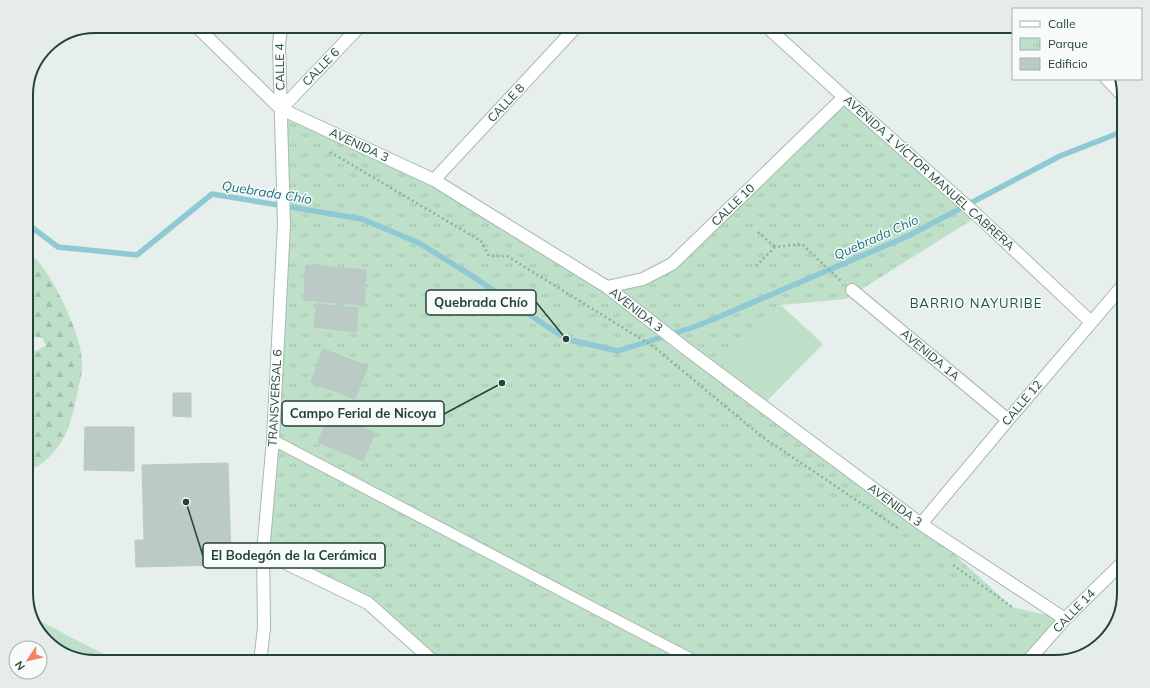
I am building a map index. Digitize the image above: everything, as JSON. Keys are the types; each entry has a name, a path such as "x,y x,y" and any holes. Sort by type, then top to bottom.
{"street":[{"name":"AVENIDA 3","path":"203,33 281,109 434,180 607,287 685,348 920,524 1065,619"},
{"name":"CALLE 4","path":"281,33 281,109"},
{"name":"CALLE 6","path":"281,109 353,33"},
{"name":"CALLE 8","path":"434,180 570,33"},
{"name":"AVENIDA 1 VÍCTOR MANUEL CABRERA","path":"774,33 844,98 978,216 1091,322"},
{"path":"1108,80 1117,89"},
{"name":"CALLE 10","path":"607,287 644,279 672,264 844,98"},
{"name":"TRANSVERSAL 6","path":"261,655 264,628 263,552 273,440 284,224 281,109"},
{"name":"AVENIDA 1A","path":"852,290 1008,420"},
{"name":"CALLE 12","path":"920,524 1117,292"},
{"path":"263,552 368,602 426,655"},
{"name":"CALLE 14","path":"1033,655 1065,619 1117,569"}],"lane":[{"path":"273,440 684,655"}],"path":[{"path":"330,152 481,241 489,256 507,256 654,347 761,436 899,528"},
{"path":"758,232 775,247"},
{"path":"756,266 775,247 802,244 852,290"},
{"path":"951,564 1012,607"}],"green space":[{"path":"844,97 978,216 846,299 781,305 717,372 921,524 1012,607 1065,619 1033,655 425,655 368,603 263,552 280,296 281,109 434,180 607,287 672,264"},
{"path":"33,256 50,277 65,306 77,337 82,362 81,374 69,427 65,436 54,452 37,467 33,466 33,351 46,345 42,338 33,336"},
{"path":"781,305 823,344 762,406 717,372"},
{"path":"40,621 105,655 79,653 64,647 51,637"}],"building":[{"path":"306,265 366,270 364,305 304,300"},
{"path":"317,304 358,308 356,332 314,327"},
{"path":"323,349 368,366 355,399 311,382"},
{"path":"173,393 191,393 191,417 173,416"},
{"path":"330,414 375,433 363,461 318,442"},
{"path":"85,427 134,427 134,471 84,470"},
{"path":"228,463 231,558 219,558 219,565 136,567 135,540 144,540 142,465"}],"waterway":[{"name":"Quebrada Chío","path":"33,228 58,247 137,255 212,194 362,219 419,243 469,274 566,339 618,351 694,327 908,236 1060,156 1117,134"}],"place":[{"name":"Quebrada Chío","path":"566,339"},
{"name":"Campo Ferial de Nicoya","path":"502,383"},
{"name":"El Bodegón de la Cerámica","path":"186,502"}],"district":[{"name":"BARRIO NAYURIBE","path":"976,303"}]}
